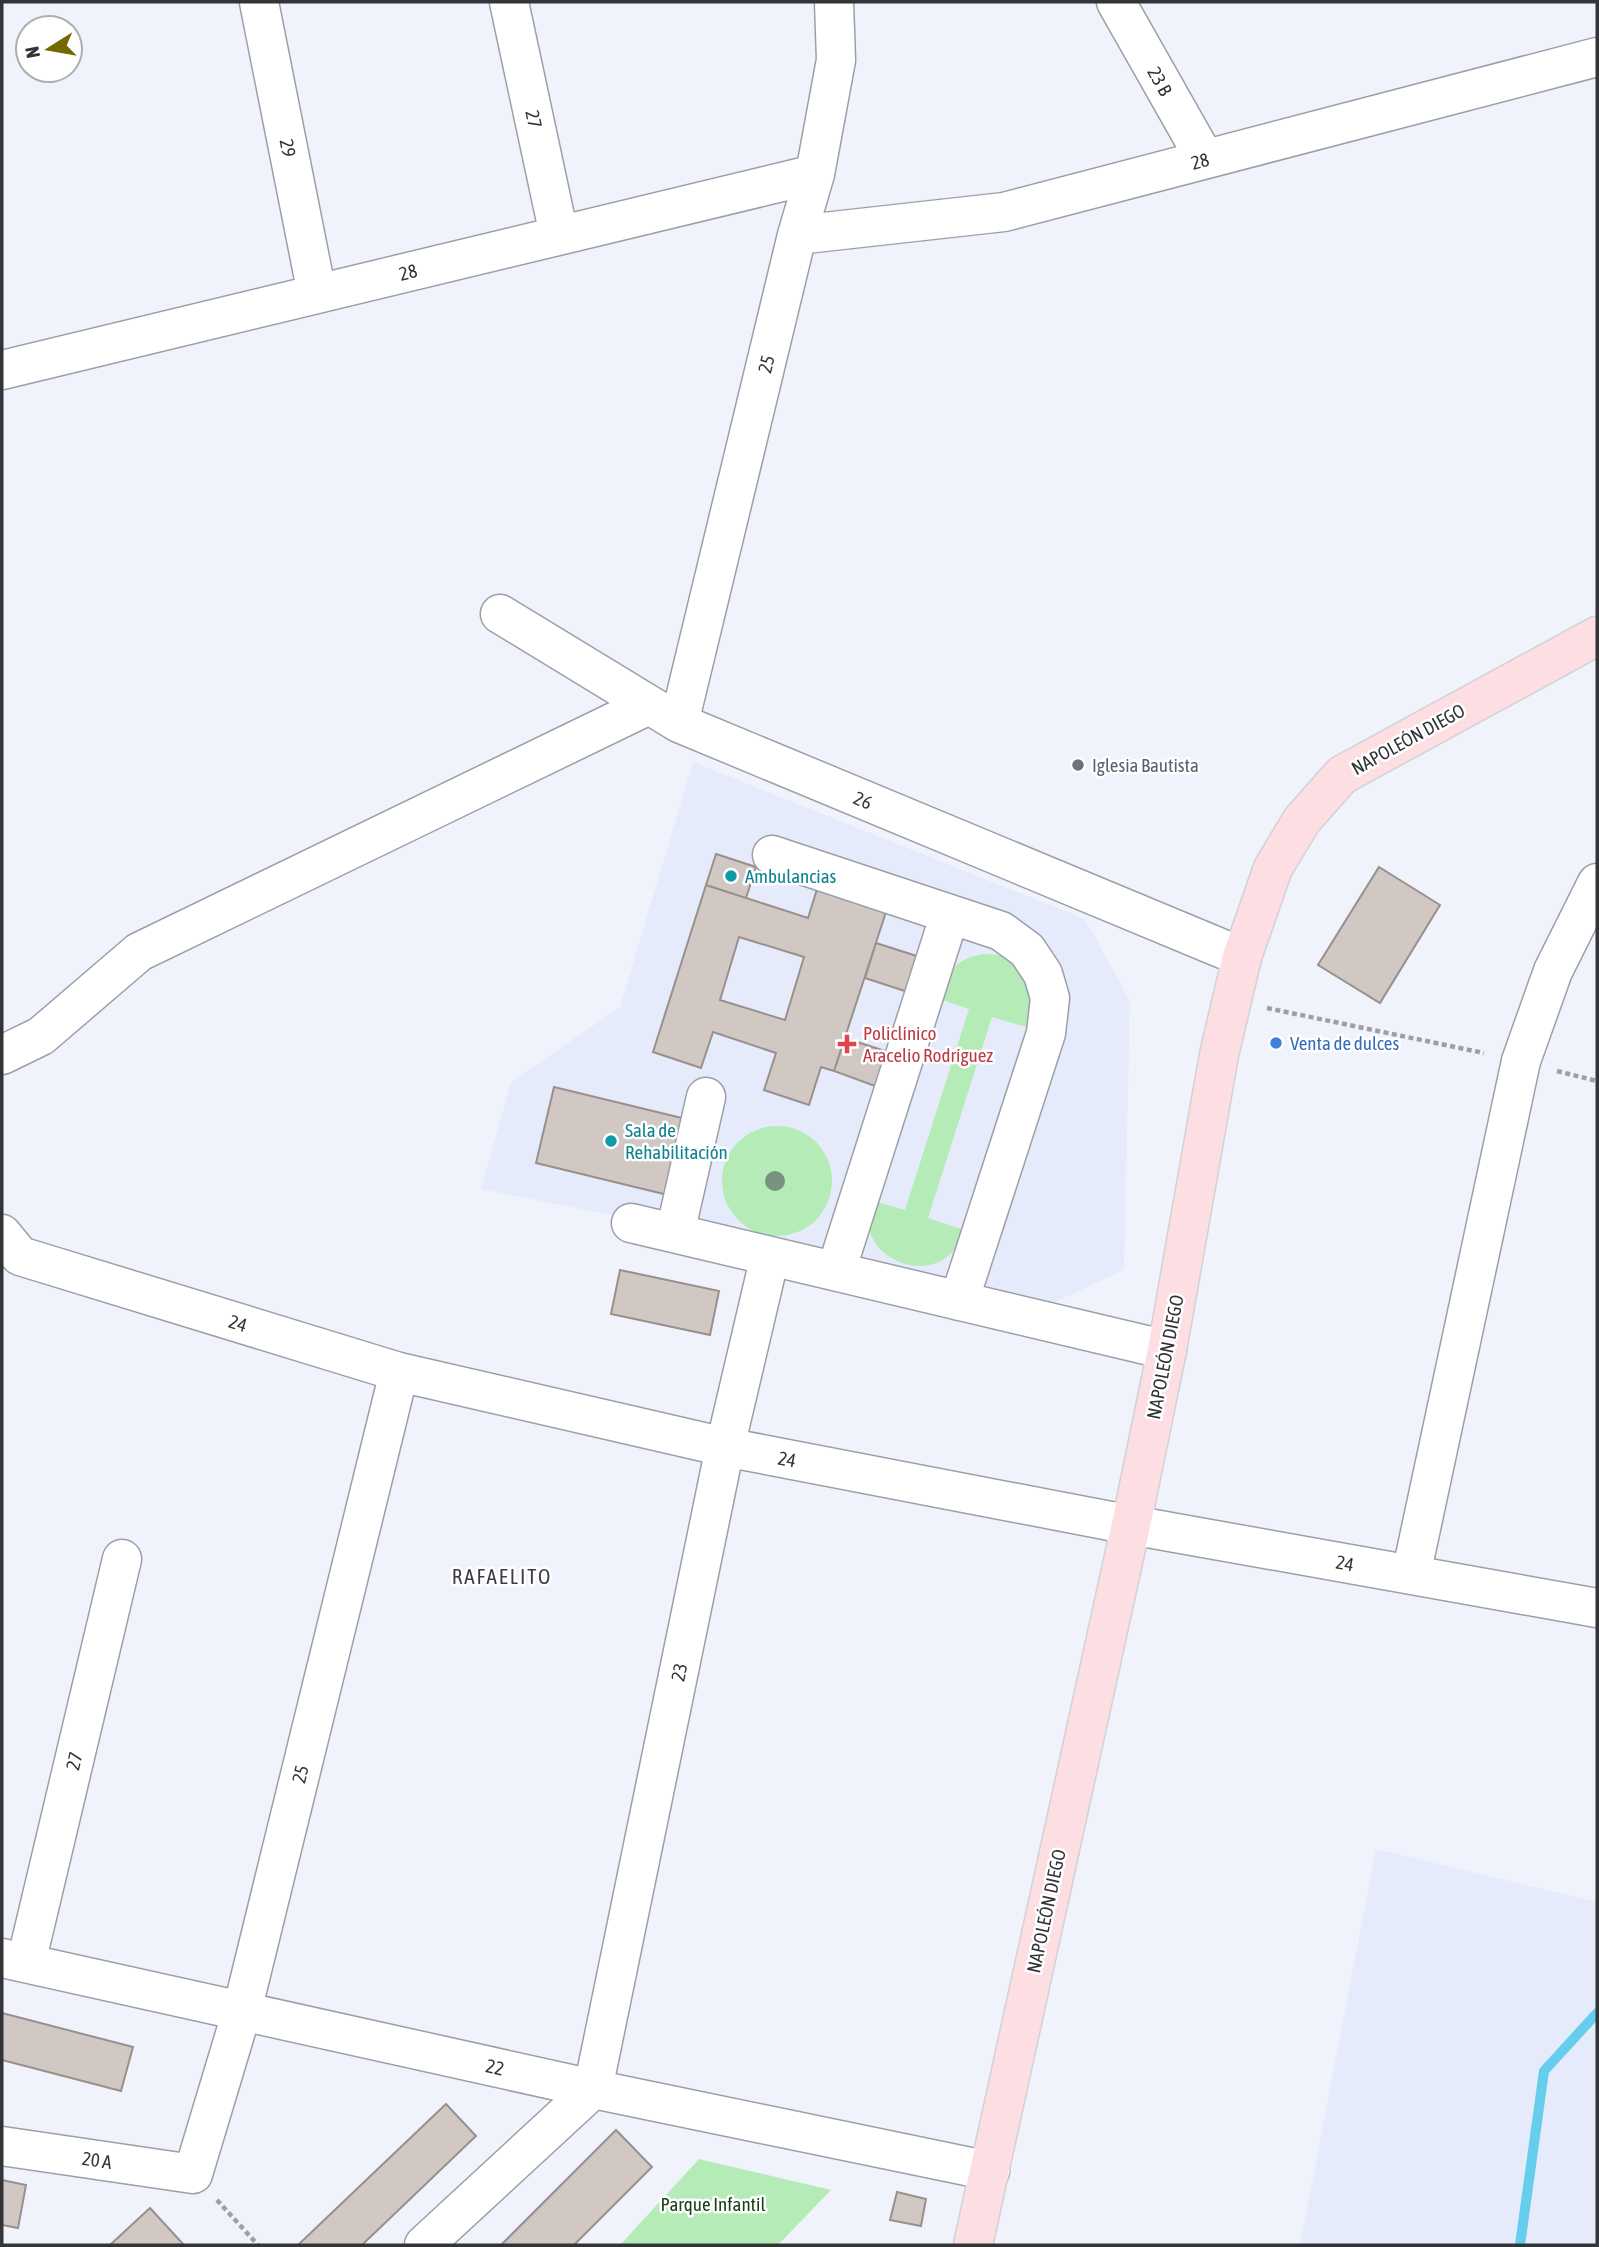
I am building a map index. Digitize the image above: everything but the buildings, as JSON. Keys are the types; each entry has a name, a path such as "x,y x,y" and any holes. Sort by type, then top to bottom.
{"main road":[{"name":"NAPOLEÓN DIEGO","path":"973,2245 1131,1525 1167,1350 1219,1055 1242,957 1273,868 1302,820 1342,775 1597,636"}],"street":[{"name":"29","path":"259,2 317,294"},
{"name":"27","path":"509,2 559,235"},
{"name":"25","path":"664,714 815,174 836,60 834,2"},
{"name":"23 B","path":"1116,2 1205,159"},
{"name":"28","path":"797,234 1004,212 1597,57"},
{"name":"28","path":"2,370 815,174"},
{"name":"26","path":"500,614 664,714 1242,957"},
{"path":"2,1055 41,1036 139,951 664,714"},
{"path":"772,855 1001,931 1027,950 1043,974 1050,998 1046,1033 959,1301"},
{"path":"1412,1575 1521,1061 1553,971 1597,883"},
{"path":"836,1271 950,914"},
{"path":"675,1233 706,1097"},
{"path":"631,1223 1167,1350"},
{"name":"24","path":"2,1234 20,1256 399,1373 725,1447 1131,1525 1597,1608"},
{"name":"23","path":"593,2089 725,1447 770,1256"},
{"name":"25","path":"193,2174 242,2011 399,1373"},
{"name":"27","path":"14,1960 122,1559"},
{"name":"22","path":"14,1960 593,2089 990,2171"},
{"path":"424,2245 593,2089"},
{"name":"20 A","path":"2,2146 193,2174"}],"path":[{"path":"1231,1001 1521,1061 1597,1082"},
{"path":"193,2174 258,2245"}],"shaded area":[{"name":"Policlínico Aracelio Rodríguez","path":"693,762 1085,919 1130,1001 1124,1270 1053,1303 481,1189 511,1082 620,1007"},
{"path":"1376,1849 1597,1902 1597,2245 1300,2245"}],"green space":[{"path":"983,954 999,955 1013,963 1024,975 1033,1005 1026,1027 992,1017 928,1218 961,1229 957,1245 946,1257 933,1264 918,1266 902,1263 877,1246 870,1232 868,1212 873,1201 905,1210 969,1009 937,998 953,968 965,960"},
{"path":"777,1126 798,1130 816,1142 828,1160 832,1181 828,1202 816,1220 798,1232 777,1236 756,1232 738,1220 726,1202 722,1181 726,1160 738,1142 756,1130"},
{"name":"Parque Infantil","path":"699,2159 831,2190 778,2245 620,2245"}],"waterway":[{"path":"1520,2245 1544,2071 1597,2013"}],"place":[{"name":"Iglesia Bautista","path":"1078,765"},
{"name":"Ambulancias","path":"731,876"},
{"name":"Venta de dulces","path":"1276,1043"},
{"name":"Policlínico Aracelio Rodríguez","path":"847,1044"},
{"name":"Sala de Rehabilitación","path":"611,1141"}],"district":[{"name":"RAFAELITO","path":"502,1576"}]}
